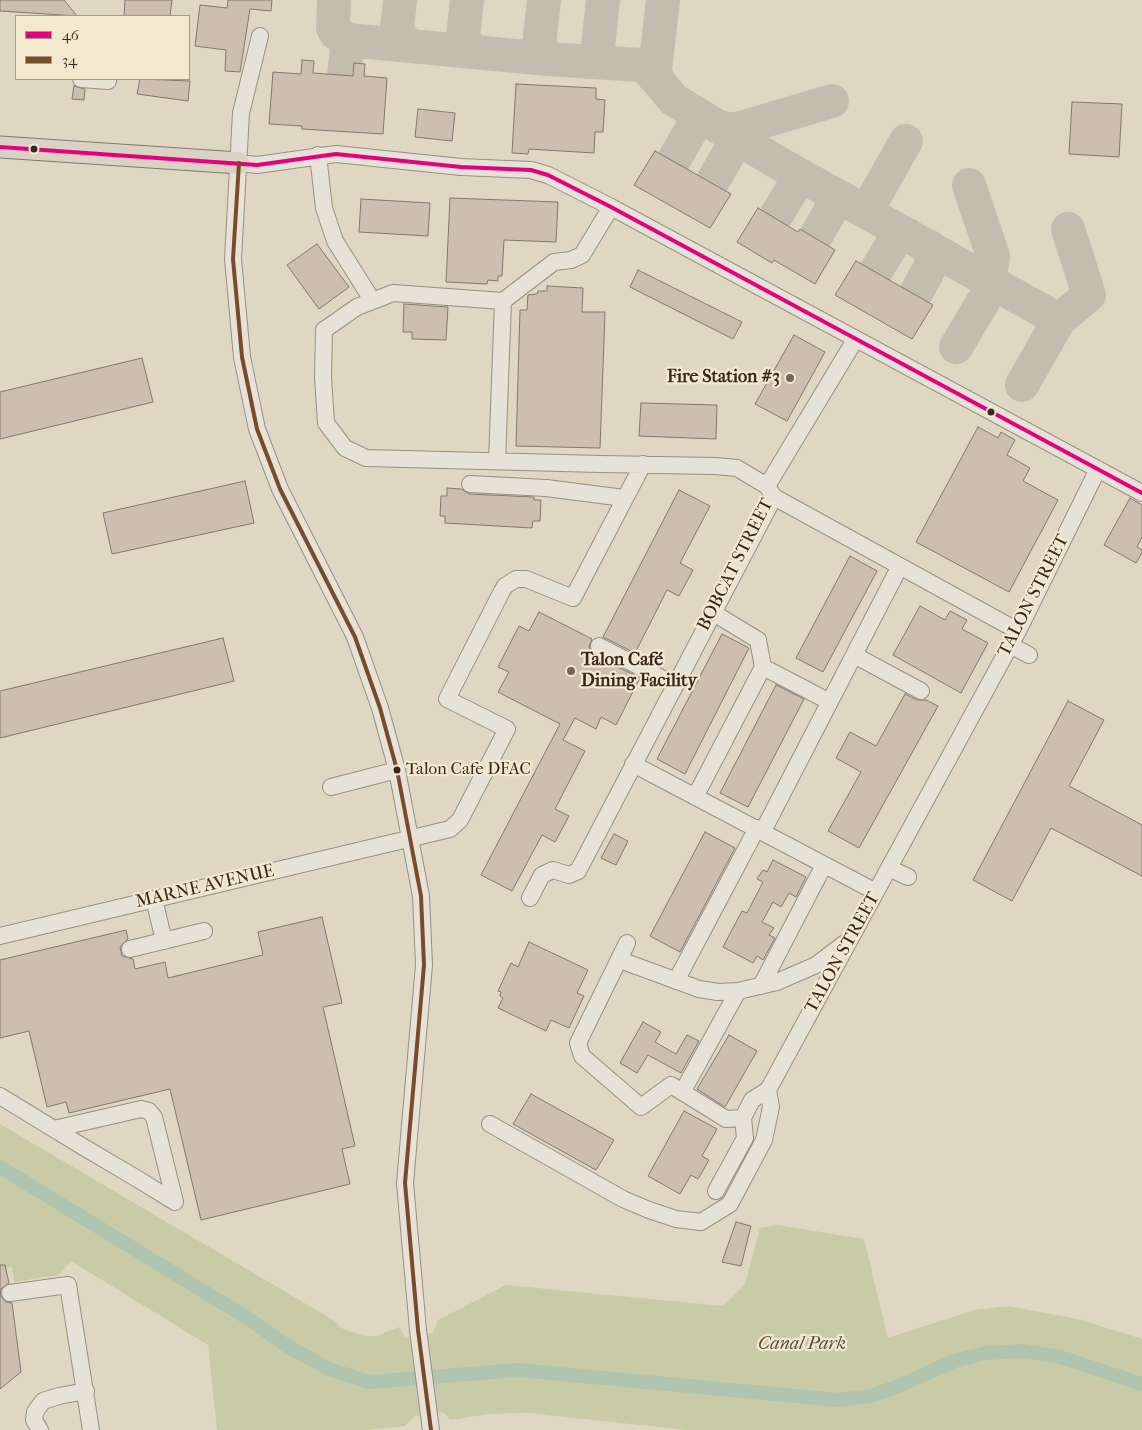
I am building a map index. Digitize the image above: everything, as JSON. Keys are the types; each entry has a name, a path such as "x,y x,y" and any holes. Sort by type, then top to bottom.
{"main road":[{"path":"0,147 238,163"}],"street":[{"path":"260,36 233,115 238,163 226,259 242,357 257,429 280,489 355,637 380,708 396,770 421,896 424,965 405,1183 419,1335 430,1422"},
{"path":"94,80 108,81"},
{"path":"238,163 257,165 336,154 461,167 531,170 548,175 611,207 1142,493"},
{"path":"318,155 324,208 335,241 372,300"},
{"path":"611,207 588,259 554,262 503,301 393,293 357,307 324,330 323,394 326,423 332,433 346,448 366,458 737,468 771,491 900,566 1018,630"},
{"path":"497,461 503,301"},
{"name":"BOBCAT STREET","path":"530,898 542,875 553,870 570,875 578,871 675,685 771,491 855,340"},
{"path":"470,484 546,488 624,498 642,464"},
{"name":"TALON STREET","path":"768,1090 1018,630 1098,469"},
{"name":"MARNE AVENUE","path":"0,936 450,829 460,820 507,730 447,699 505,586 516,579 526,579 573,598 624,498"},
{"path":"676,981 830,702 900,566"},
{"path":"695,797 762,667 758,640 712,612"},
{"path":"1010,645 1029,655"},
{"path":"599,646 675,685"},
{"path":"854,655 921,691"},
{"path":"762,667 830,702"},
{"path":"633,764 876,892"},
{"path":"331,787 396,770"},
{"path":"761,986 824,865"},
{"path":"889,868 908,877"},
{"path":"154,899 164,941"},
{"path":"130,949 204,931"},
{"path":"620,960 699,989 718,992 738,991 777,982 816,965 851,938"},
{"path":"627,943 578,1043 582,1056 641,1106 671,1085 726,1119 743,1118"},
{"path":"683,1091 738,991"},
{"path":"490,1124 623,1199 676,1219 701,1222 730,1204 764,1140 770,1107 768,1090 752,1100 743,1118 745,1138 716,1190"},
{"path":"0,1096 54,1129 136,1178 175,1202 154,1117 149,1111 141,1109 54,1129"},
{"path":"10,1293 68,1285 92,1430"},
{"path":"40,1430 34,1420 35,1412 43,1401 86,1391"}],"green space":[{"name":"Canal Park","path":"0,1124 335,1321 341,1328 364,1336 376,1336 399,1327 405,1337 433,1333 438,1320 506,1285 723,1306 745,1284 760,1228 778,1225 864,1239 888,1338 974,1310 1008,1306 1078,1319 1142,1339 1142,1430 686,1430 527,1413 489,1414 450,1420 443,1412 415,1416 405,1426 367,1430 217,1430 208,1345 71,1261 59,1275 14,1282 12,1267 0,1269"}],"building":[{"path":"0,0 64,0 76,15 62,15 0,11"},
{"path":"125,0 172,0 170,15 124,15"},
{"path":"228,0 272,0 271,11 250,9 240,72 225,71 226,50 195,46 200,5 227,8"},
{"path":"302,60 314,61 313,73 353,76 354,63 365,64 364,76 387,78 383,134 302,129 302,126 269,124 273,72 301,74"},
{"path":"140,80 190,81 188,101 137,94"},
{"path":"516,84 596,88 596,99 605,100 603,132 595,132 594,153 529,149 528,154 512,153"},
{"path":"74,86 85,89 84,100 72,99"},
{"path":"1072,102 1122,104 1119,157 1069,154"},
{"path":"418,109 455,113 452,141 415,137"},
{"path":"655,151 731,194 710,228 634,185"},
{"path":"450,198 558,202 556,242 504,240 502,276 498,276 498,281 488,280 487,284 446,282"},
{"path":"361,199 430,203 428,236 359,232"},
{"path":"758,208 798,232 800,229 835,250 815,284 774,260 772,263 737,242"},
{"path":"317,244 349,287 319,309 287,265"},
{"path":"856,261 933,305 912,339 835,295"},
{"path":"638,270 742,322 733,339 630,287"},
{"path":"547,286 583,288 582,312 605,312 600,448 516,446 520,310 527,310 528,295 537,294 538,291 547,291"},
{"path":"404,304 448,307 446,340 412,339 412,332 403,332"},
{"name":"Fire Station #3","path":"794,335 825,352 787,421 755,404"},
{"path":"142,358 153,402 0,439 0,392"},
{"path":"641,403 717,405 716,439 639,436"},
{"path":"978,427 998,438 1001,432 1015,440 1007,455 1030,468 1023,481 1058,500 1009,592 916,542"},
{"path":"245,481 254,523 112,554 103,513"},
{"path":"447,488 461,489 469,494 534,497 534,500 541,500 540,521 533,521 532,528 445,523 445,516 440,516 441,496 447,496"},
{"path":"679,490 710,506 680,563 693,570 679,596 667,590 635,653 603,637"},
{"path":"1130,498 1142,505 1142,537 1137,547 1142,550 1142,553 1136,563 1104,545"},
{"path":"850,556 877,571 823,672 796,658"},
{"path":"920,606 945,620 950,611 967,620 962,629 988,643 961,693 893,655"},
{"name":"Talon Café Dining Facility","path":"539,612 592,639 589,647 594,655 640,678 616,725 601,717 596,729 575,718 563,740 585,751 555,809 569,816 555,842 542,835 512,891 481,875 560,724 498,692 509,672 498,667 519,626 529,631"},
{"path":"722,634 749,648 685,774 657,759"},
{"path":"223,638 234,681 0,738 0,691"},
{"path":"776,685 804,699 748,807 720,793"},
{"path":"905,694 917,700 926,700 938,706 859,848 828,831 861,772 836,758 850,732 876,746"},
{"path":"1068,701 1104,720 1069,786 1142,825 1142,876 1051,828 1012,901 973,880"},
{"path":"705,832 735,848 680,952 650,936"},
{"path":"614,834 628,841 616,865 601,858"},
{"path":"773,860 806,877 796,897 789,893 781,907 773,902 762,922 774,928 769,935 775,938 763,960 757,956 753,963 723,947 742,911 747,913 763,882 757,879 763,870 767,872"},
{"path":"322,917 342,1003 323,1007 355,1146 342,1149 350,1184 201,1220 170,1089 69,1113 66,1102 47,1107 29,1031 0,1038 0,960 126,930 128,939 120,947 122,956 133,959 135,969 165,962 168,978 263,955 258,932"},
{"path":"529,942 588,970 577,993 584,996 569,1028 551,1020 546,1031 498,1008 503,998 500,996 501,992 498,991 511,963 518,967"},
{"path":"643,1022 661,1032 655,1042 676,1054 687,1035 699,1041 681,1073 648,1055 637,1073 620,1063"},
{"path":"729,1035 757,1051 725,1107 697,1089"},
{"path":"531,1094 614,1140 596,1170 513,1124"},
{"path":"684,1111 717,1129 702,1156 709,1160 698,1179 691,1175 680,1194 648,1176"},
{"path":"736,1222 751,1226 741,1266 722,1262"},
{"path":"0,1265 5,1265 9,1283 1,1289 0,1295"},
{"path":"0,1295 6,1302 12,1303 21,1372 0,1389"}],"waterway":[{"path":"0,1167 249,1319 287,1346 331,1370 370,1382 518,1370 838,1400 871,1396 901,1385 954,1361 986,1353 1023,1351 1060,1357 1142,1384"}],"taxiway":[{"path":"334,0 333,28 336,33 348,40 547,59 640,65 647,69 658,81"},
{"path":"400,0 397,29 401,38 409,44"},
{"path":"467,0 463,37 467,45 476,52"},
{"path":"544,0 539,45 547,59"},
{"path":"603,0 598,47 601,56 608,63"},
{"path":"663,0 655,70 658,81 674,100 775,161 973,272 980,273 986,272 992,265 993,256 969,185"},
{"path":"344,75 348,40"},
{"path":"718,127 734,130 832,101"},
{"path":"674,160 695,123 692,112"},
{"path":"713,181 733,146 730,134"},
{"path":"876,217 870,208 871,203 906,141"},
{"path":"776,216 796,183 792,171"},
{"path":"816,236 835,203 845,200"},
{"path":"973,272 1059,320 1089,295 1068,229"},
{"path":"876,271 896,238 902,234 908,235"},
{"path":"916,293 934,260 934,252 930,247"},
{"path":"956,347 994,283"},
{"path":"1022,385 1059,320"}],"transit line":[{"name":"46","path":"0,147 257,165 336,154 461,167 531,170 548,175 611,207 1142,493"},
{"name":"34","path":"239,163 233,259 242,357 257,429 280,489 355,637 380,708 397,770 421,896 424,965 405,1183 418,1330 431,1430"}],"place":[{"name":"Fire Station #3","path":"790,378"},
{"name":"Talon Café Dining Facility","path":"571,671"},
{"name":"Talon Cafe DFAC","path":"397,770"}]}
